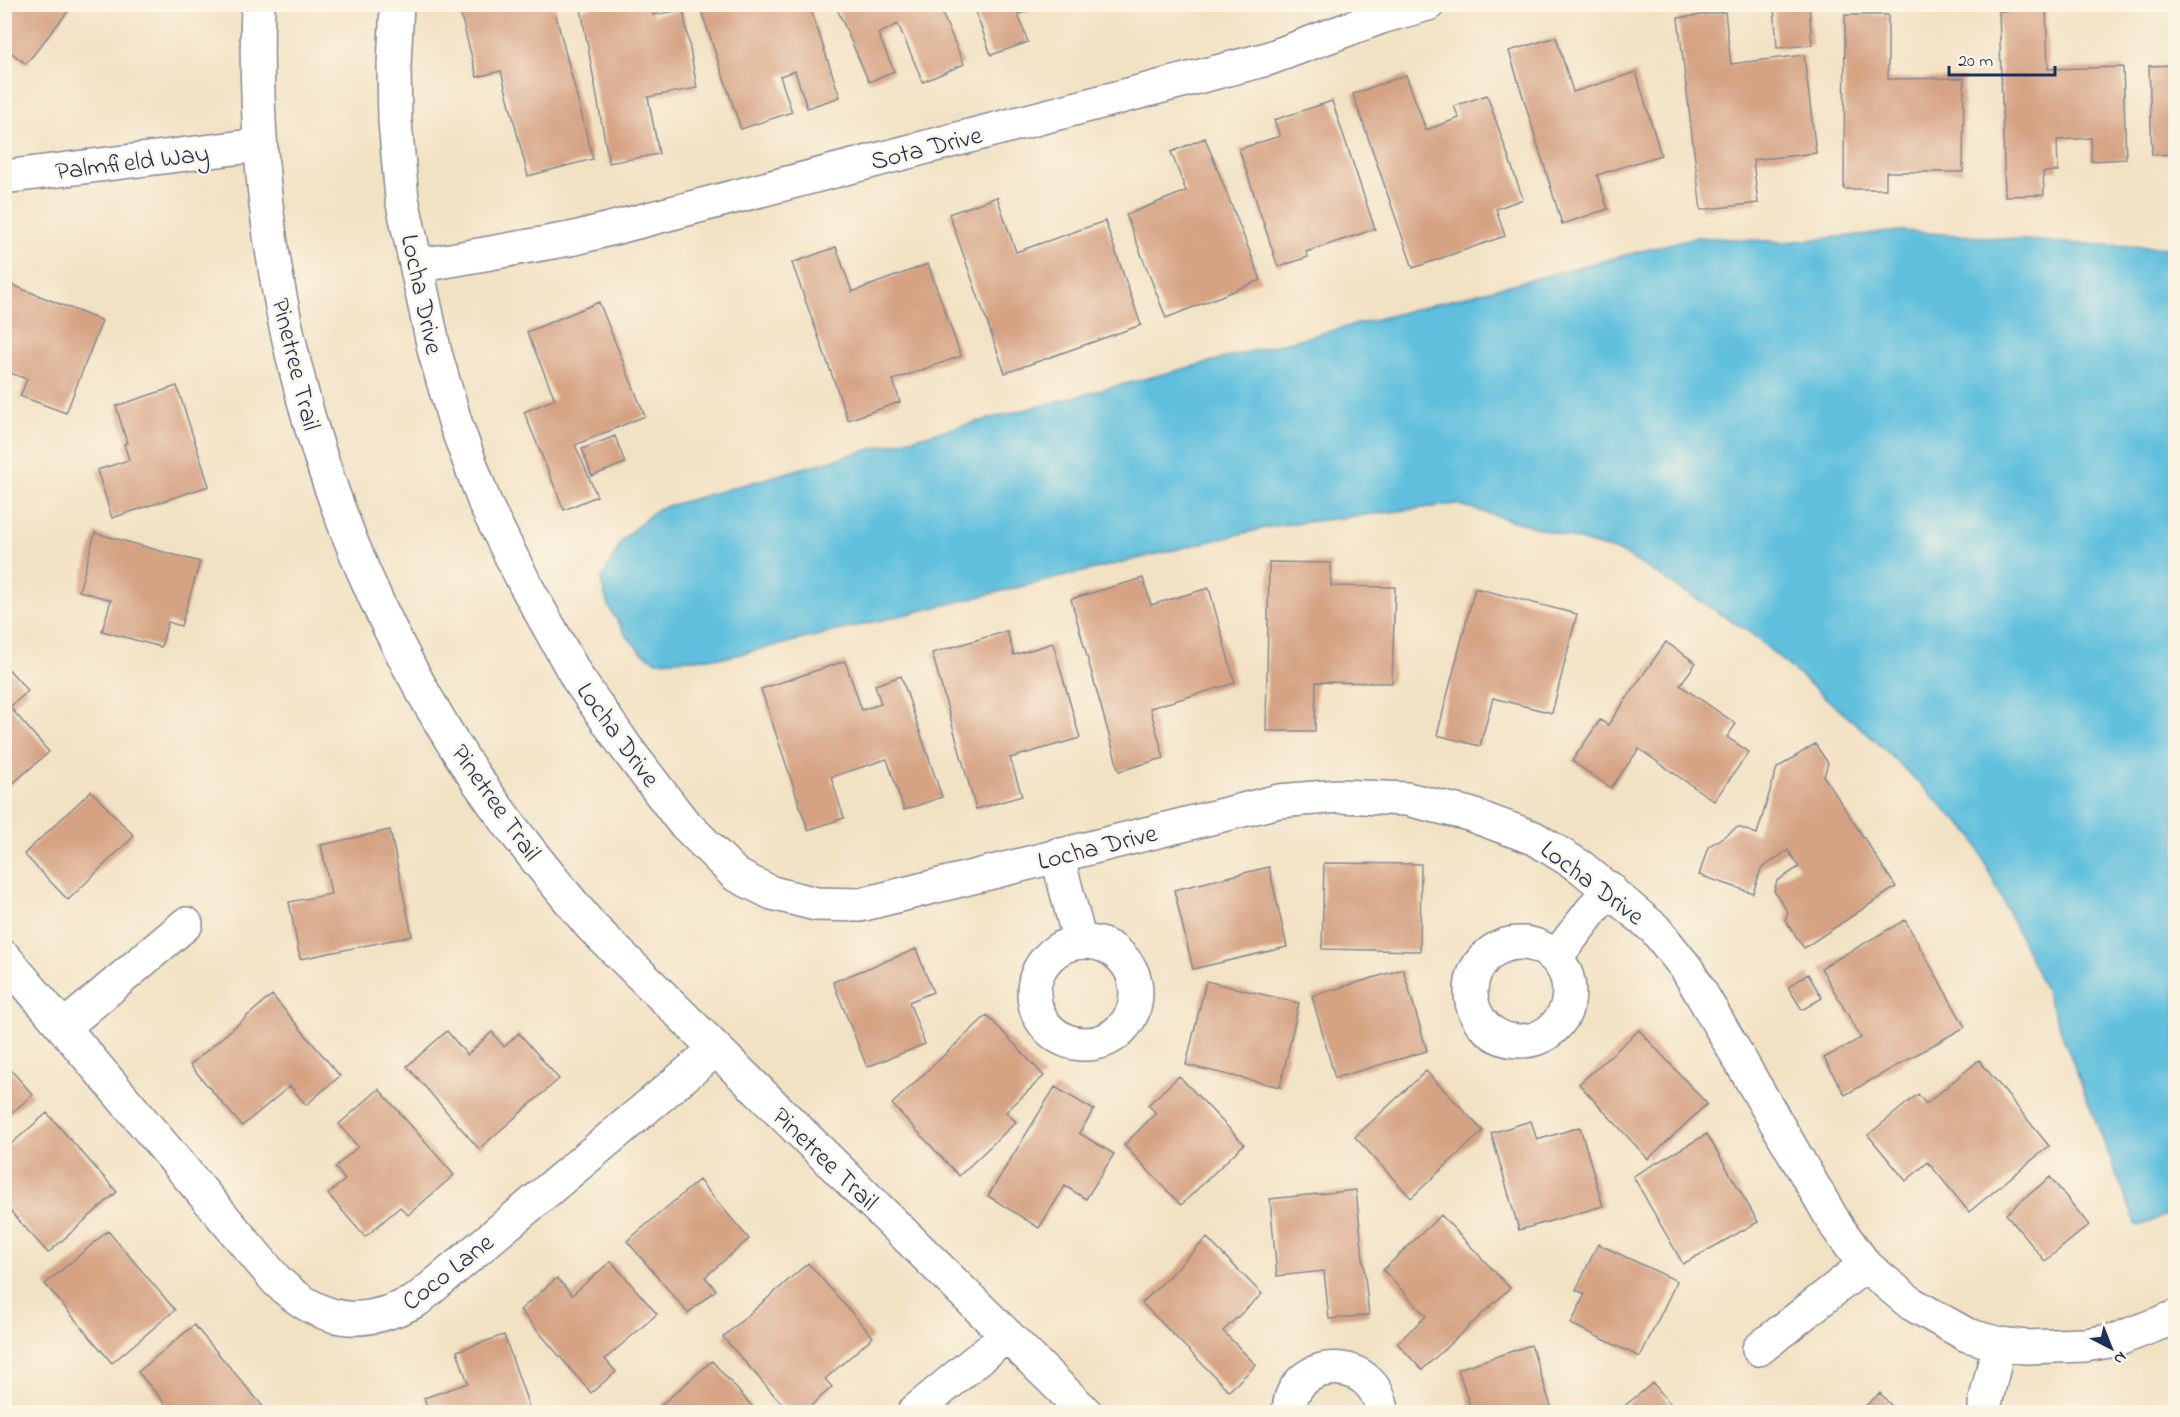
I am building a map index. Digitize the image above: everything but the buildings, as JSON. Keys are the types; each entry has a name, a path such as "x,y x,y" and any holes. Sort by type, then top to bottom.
{"street":[{"name":"Pinetree Trail","path":"258,4 256,64 259,145 265,206 281,309 299,384 328,483 367,580 412,673 465,761 525,846 591,926 1085,1413"},
{"name":"Locha Drive","path":"397,4 394,65 395,122 402,199 435,353 456,425 486,506 525,584 579,679 627,749 682,821 736,874 772,893 816,904 860,905 1279,801 1338,796 1407,799 1469,814 1534,838 1581,867 1609,888 1655,929 1687,969 1837,1227 1865,1264 1888,1286 1939,1320 1967,1335 1999,1344 2026,1347 2085,1345 2116,1340 2175,1317"},
{"name":"Sota Drive","path":"417,266 575,238 1267,59 1381,17 1428,4"},
{"name":"Palmfield Way","path":"4,177 259,145"},
{"path":"1057,855 1080,942"},
{"path":"1556,957 1609,888"},
{"path":"64,1027 186,924"},
{"name":"Coco Lane","path":"4,957 277,1281 296,1299 318,1311 343,1317 378,1316 394,1312 417,1300 715,1050"},
{"path":"1759,1349 1865,1264"},
{"path":"914,1413 1006,1335"},
{"path":"1986,1413 1985,1404 1999,1344"},
{"path":"1288,1413 1295,1390 1306,1378 1320,1371 1336,1368 1352,1371 1365,1378 1375,1389 1381,1403 1382,1413"}],"water":[{"path":"1902,231 2063,243 2175,248 2176,1211 2137,1227 2045,990 1972,835 1878,743 1748,631 1623,553 1456,504 1274,526 728,657 656,661 641,652 626,635 608,606 601,581 623,539 657,509 868,450 1696,237 1786,242"}]}
